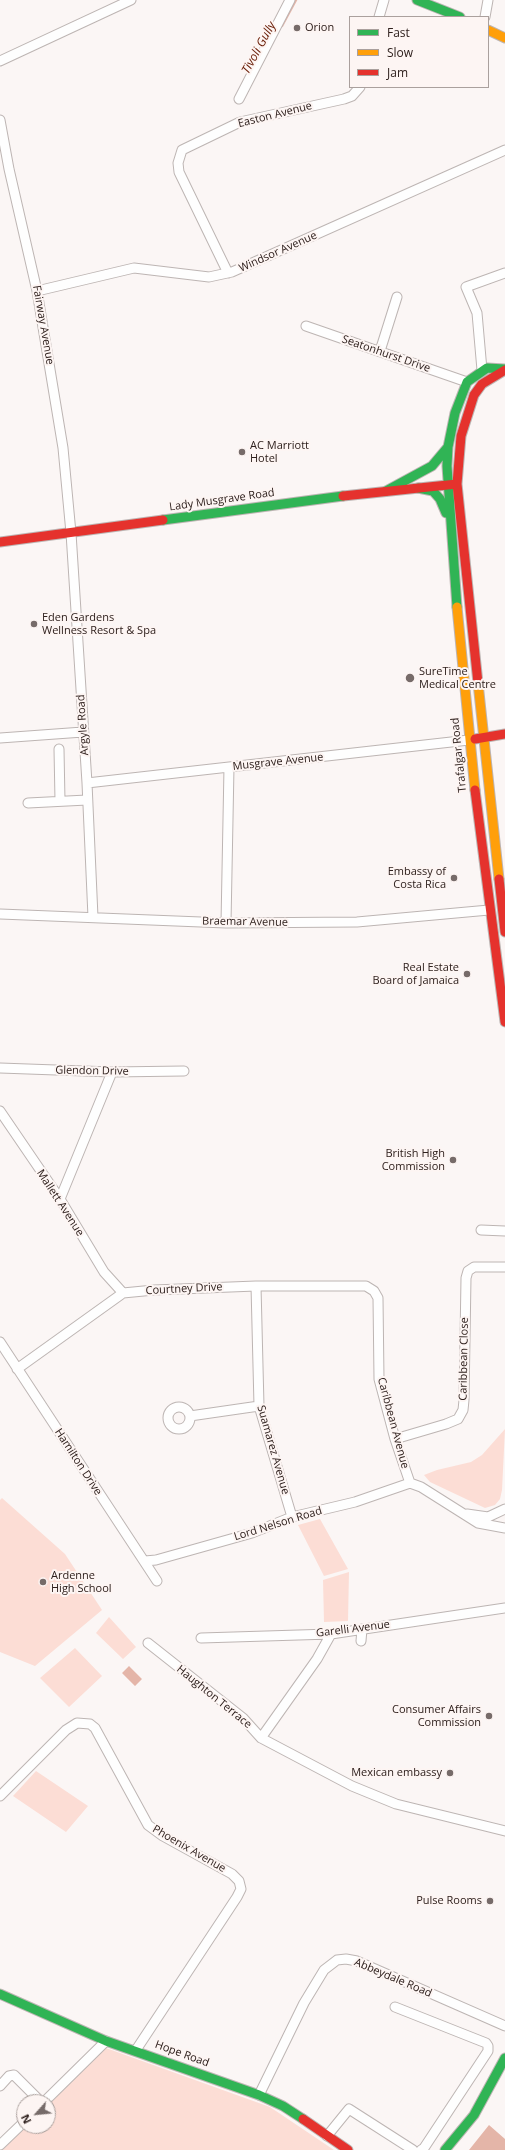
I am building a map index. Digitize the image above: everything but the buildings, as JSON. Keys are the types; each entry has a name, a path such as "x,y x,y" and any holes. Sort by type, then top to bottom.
{"main road":[{"path":"417,0 457,16"},
{"path":"489,30 505,38"},
{"path":"447,485 448,447 455,413 466,382 482,370 493,367 505,370"},
{"path":"505,370 482,384 474,395 461,436 457,484 483,738 501,875 505,932"},
{"path":"386,491 404,483 432,466 448,447"},
{"name":"Lady Musgrave Road","path":"0,542 290,502 457,484"},
{"name":"Trafalgar Road","path":"447,485 469,740 489,910 505,1022"},
{"path":"418,488 433,492 440,499 450,530"},
{"path":"469,740 505,734"},
{"name":"Hope Road","path":"0,1994 106,2042 136,2050 259,2095 283,2106 348,2150"},
{"path":"445,2150 474,2115 505,2058"}],"street":[{"path":"0,60 131,0"},
{"path":"239,99 290,0"},
{"path":"379,16 384,0"},
{"path":"485,16 488,0"},
{"name":"Easton Avenue","path":"228,273 179,172 178,163 182,150 240,122 344,99 352,96 359,88"},
{"name":"Fairway Avenue","path":"0,120 9,169 37,290 63,448 71,533"},
{"name":"Windsor Avenue","path":"37,290 134,268 209,277 228,273 505,150"},
{"path":"482,370 477,314 466,287 505,273"},
{"path":"380,351 397,297"},
{"name":"Seatonhurst Drive","path":"306,326 466,382"},
{"name":"Argyle Road","path":"71,533 87,783 93,917"},
{"path":"0,738 83,732"},
{"name":"Musgrave Avenue","path":"87,783 469,740"},
{"path":"59,749 60,801"},
{"path":"226,923 229,767"},
{"path":"28,803 87,800"},
{"name":"Braemar Avenue","path":"0,914 226,923 357,922 489,910"},
{"name":"Glendon Drive","path":"0,1068 112,1072 184,1070"},
{"path":"60,1199 112,1072"},
{"name":"Mallett Avenue","path":"0,1111 60,1199 104,1272 123,1293"},
{"path":"481,1230 505,1231"},
{"name":"Caribbean Close","path":"395,1439 458,1419 463,1410 464,1400 468,1272 474,1267 505,1267"},
{"name":"Courtney Drive","path":"123,1293 154,1290 256,1286 366,1286 374,1291"},
{"name":"Suamarez Avenue","path":"256,1286 259,1406 292,1517"},
{"name":"Caribbean Avenue","path":"374,1291 379,1307 379,1379 395,1439 410,1483"},
{"path":"17,1369 123,1293"},
{"name":"Hamilton Drive","path":"0,1342 157,1581"},
{"path":"190,1416 259,1406"},
{"path":"410,1483 421,1487 478,1524 505,1528"},
{"name":"Lord Nelson Road","path":"145,1561 156,1560 252,1533 292,1517 355,1502 410,1483"},
{"path":"458,1512 488,1517 505,1509"},
{"name":"Garelli Avenue","path":"201,1638 331,1634 505,1608"},
{"path":"361,1641 362,1629"},
{"path":"261,1738 317,1658 331,1634"},
{"name":"Haughton Terrace","path":"148,1643 243,1718 261,1738 352,1786 396,1804 505,1831"},
{"name":"Phoenix Avenue","path":"0,1796 66,1730 78,1723 90,1724 95,1728 148,1826 232,1874 239,1880 241,1889 237,1897 136,2050"},
{"name":"Abbeydale Road","path":"259,2095 304,2003 324,1970 336,1960 346,1959 357,1961 505,2026"},
{"path":"395,2007 486,2043 488,2046 488,2051 437,2129 421,2150"},
{"path":"52,2094 106,2042"},
{"path":"0,2086 9,2076 14,2075 33,2094"},
{"path":"327,2136 349,2109 413,2150"},
{"path":"0,2145 16,2130"}],"shaded area":[{"path":"505,1429 502,1490 500,1499 495,1505 485,1508 430,1482 424,1475 437,1470 471,1462 482,1455"},
{"name":"Ardenne High School","path":"2,1498 65,1554 102,1610 35,1666 0,1652 0,1500"},
{"path":"320,1519 348,1569 324,1576 298,1525"},
{"path":"349,1572 348,1621 324,1622 323,1580"},
{"path":"109,1617 136,1647 123,1659 96,1633"},
{"path":"75,1648 102,1676 69,1707 40,1678"},
{"path":"129,1666 142,1679 135,1686 122,1673"},
{"path":"36,1771 88,1806 66,1832 13,1796"},
{"path":"106,2048 270,2107 334,2150 2,2150 18,2134 56,2134 56,2097"},
{"path":"489,2125 505,2139 505,2150 469,2150"}],"waterway":[{"name":"Tivoli Gully","path":"282,26 296,0"}],"traffic: fast":[{"path":"417,0 457,16"},
{"path":"457,607 447,466 448,447 455,413 467,382 487,368 505,369"},
{"path":"386,491 432,466 448,447"},
{"path":"418,488 433,491 440,499 446,513"},
{"path":"163,520 343,496"},
{"path":"0,1994 106,2041 259,2095 283,2106 303,2119"},
{"path":"445,2150 474,2115 505,2058"}],"traffic: slow":[{"path":"489,30 505,38"},
{"path":"457,607 475,790"},
{"path":"478,683 499,879"}],"traffic: jam":[{"path":"478,683 457,484 461,436 474,395 482,384 505,370"},
{"path":"343,496 457,484"},
{"path":"0,542 163,520"},
{"path":"475,739 505,734"},
{"path":"475,790 505,1022"},
{"path":"499,879 505,932"},
{"path":"303,2119 348,2150"}],"place":[{"name":"Orion","path":"297,28"},
{"name":"AC Marriott Hotel","path":"242,452"},
{"name":"Eden Gardens Wellness Resort & Spa","path":"34,624"},
{"name":"SureTime Medical Centre","path":"410,678"},
{"name":"Embassy of Costa Rica","path":"454,878"},
{"name":"Real Estate Board of Jamaica","path":"467,974"},
{"name":"British High Commission","path":"453,1160"},
{"name":"Ardenne High School","path":"43,1582"},
{"name":"Consumer Affairs Commission","path":"489,1716"},
{"name":"Mexican embassy","path":"450,1773"},
{"name":"Pulse Rooms","path":"490,1901"}]}
